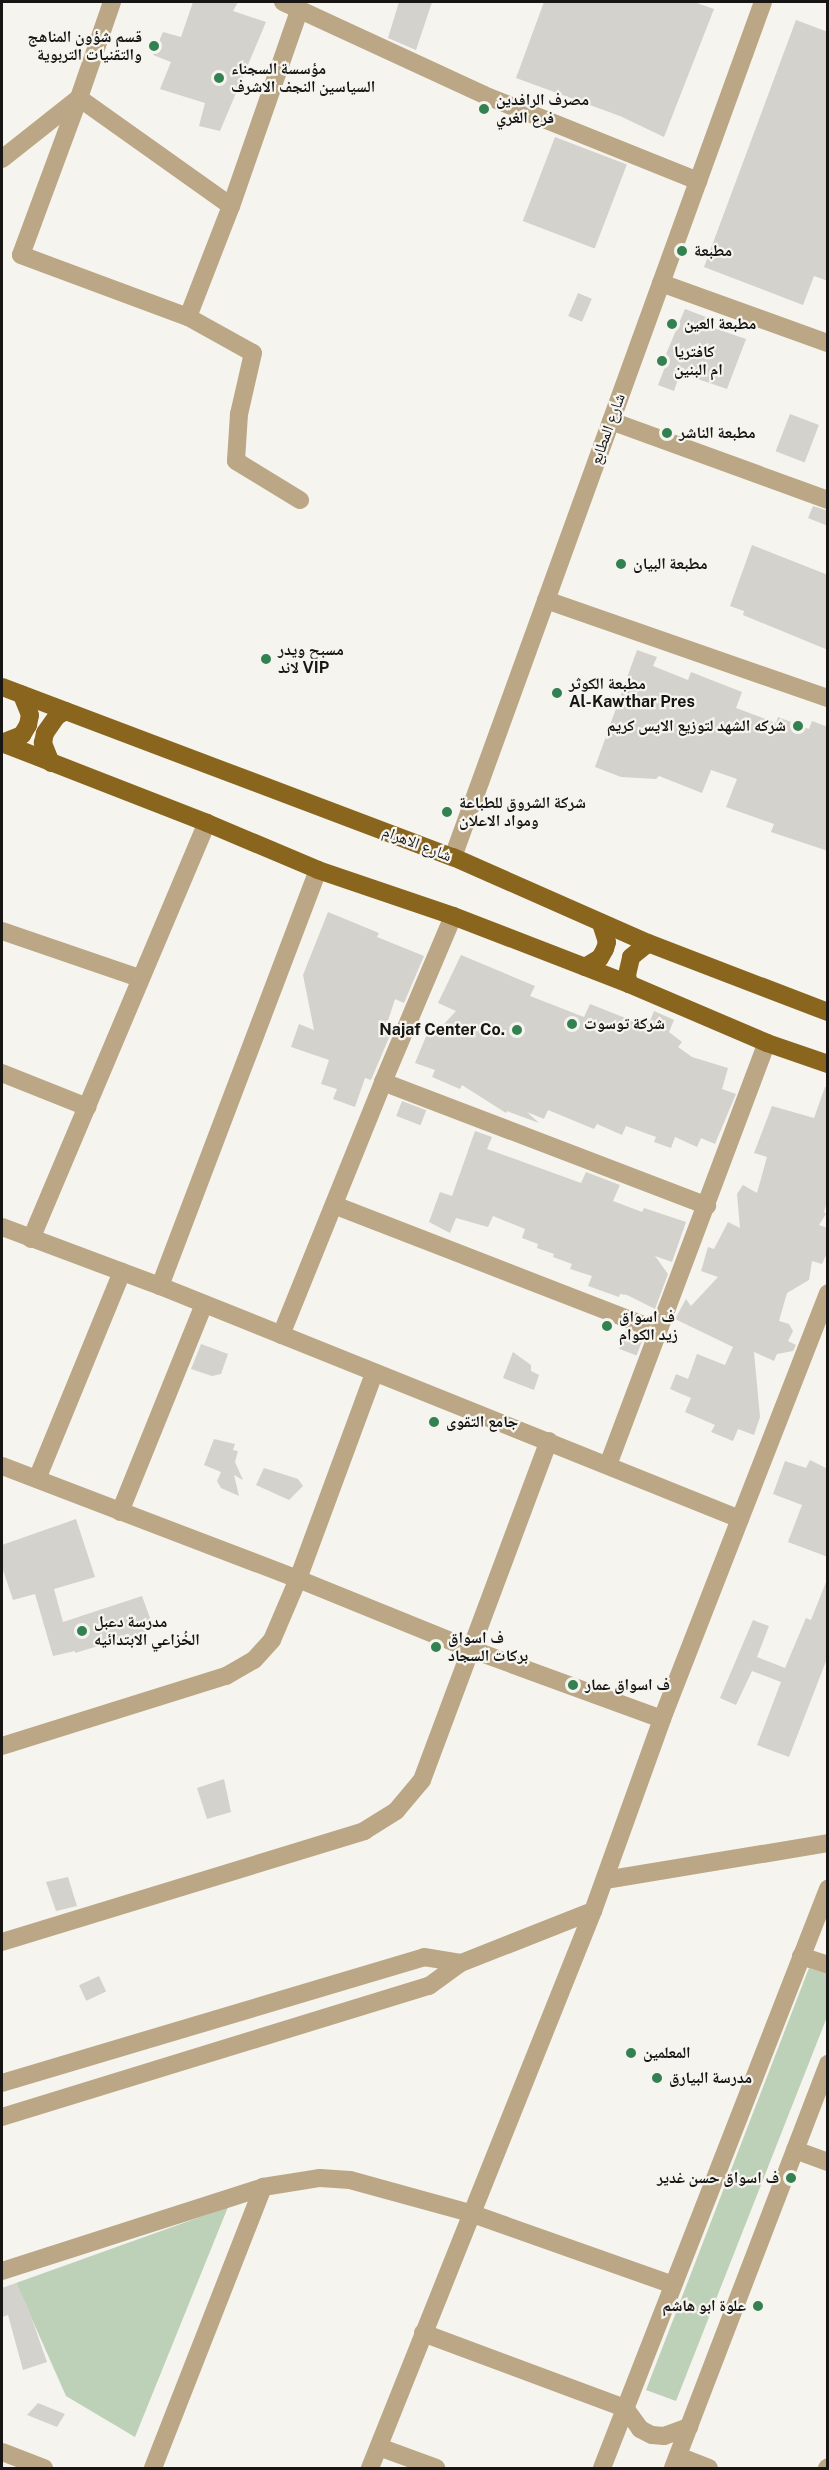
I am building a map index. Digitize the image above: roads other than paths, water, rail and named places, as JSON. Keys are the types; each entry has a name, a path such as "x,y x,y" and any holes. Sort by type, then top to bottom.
{"main road":[{"name":"شارع الاهرام","path":"2,687 453,857 648,943 828,1012"},
{"path":"2,743 22,735 28,725 30,715 22,695"},
{"path":"51,763 43,743 45,733 57,716 66,711"},
{"path":"2,743 207,823 318,870 453,916 629,984 767,1042 828,1064"},
{"path":"585,967 600,958 605,949 607,942 601,923"},
{"path":"629,984 627,975 631,957 648,943"}],"street":[{"path":"112,2 80,98 21,255 188,317 254,353 238,414 236,461 300,500"},
{"path":"283,2 484,95 698,181"},
{"name":"شارع المطابع","path":"453,857 763,2"},
{"path":"188,317 231,206 299,11"},
{"path":"2,159 80,98"},
{"path":"80,98 231,206"},
{"path":"661,283 828,344"},
{"path":"611,421 828,500"},
{"path":"546,600 828,698"},
{"path":"32,1239 139,978 207,823"},
{"path":"160,1286 318,870"},
{"path":"281,1335 382,1082 453,916"},
{"path":"2,931 139,978"},
{"path":"608,1465 767,1042"},
{"path":"2,1073 87,1107"},
{"path":"382,1082 707,1206"},
{"path":"334,1205 657,1330"},
{"path":"2,1227 160,1286 740,1519"},
{"path":"37,1479 122,1272"},
{"path":"370,2469 470,2213 593,1911 662,1719 828,1293"},
{"path":"120,1512 204,1304"},
{"path":"2,1746 226,1676 254,1660 272,1640 298,1579 374,1373"},
{"path":"2,1942 364,1831 396,1811 422,1780 473,1650 549,1441"},
{"path":"2,1466 298,1579 473,1650 662,1719"},
{"path":"605,1880 828,1843"},
{"path":"602,2469 828,1888"},
{"path":"2,2117 429,1986 461,1963 593,1911"},
{"path":"801,1956 828,1965"},
{"path":"2,2083 424,1957 461,1963"},
{"path":"709,2469 676,2462 828,2064"},
{"path":"37,2072 46,2103"},
{"path":"795,2150 828,2162"},
{"path":"2,2271 263,2187 320,2178 350,2180 470,2213 673,2285"},
{"path":"153,2469 263,2187"},
{"path":"423,2333 625,2408 640,2429 652,2435 664,2436 689,2427"},
{"path":"379,2447 436,2469"},
{"path":"2,2452 44,2469"}],"place":[{"name":"قسم شؤون المناهج والتقنيات التربوية","path":"154,46"},
{"name":"مؤسسة السجناء السياسين النجف الاشرف","path":"219,78"},
{"name":"مصرف الرافدين فرع الغري","path":"484,109"},
{"name":"مطبعة","path":"682,251"},
{"name":"مطبعة العين","path":"672,324"},
{"name":"كافتريا ام البنين","path":"662,361"},
{"name":"مطبعة الناشر","path":"667,433"},
{"name":"مطبعة البيان","path":"621,564"},
{"name":"مسبح ويدر لاند VIP","path":"266,659"},
{"name":"مطبعة الكوثر Al-Kawthar Pres","path":"557,693"},
{"name":"شركه الشهد لتوزيع الايس كريم","path":"798,726"},
{"name":"شركة الشروق للطباعة ومواد الاعلان","path":"447,812"},
{"name":"شركة توسوت","path":"572,1024"},
{"name":"Najaf Center Co.","path":"517,1030"},
{"name":"ف اسواق زيد الكوام","path":"607,1326"},
{"name":"جامع التقوى","path":"434,1422"},
{"name":"مدرسة دعبل الخُزاعي الابتدائيه","path":"82,1631"},
{"name":"ف اسواق بركات السجاد","path":"436,1647"},
{"name":"ف اسواق عمار","path":"573,1685"},
{"name":"المعلمين","path":"631,2053"},
{"name":"مدرسة البيارق","path":"657,2078"},
{"name":"ف اسواق حسن غدير","path":"791,2178"},
{"name":"علوة ابو هاشم","path":"758,2306"}]}
